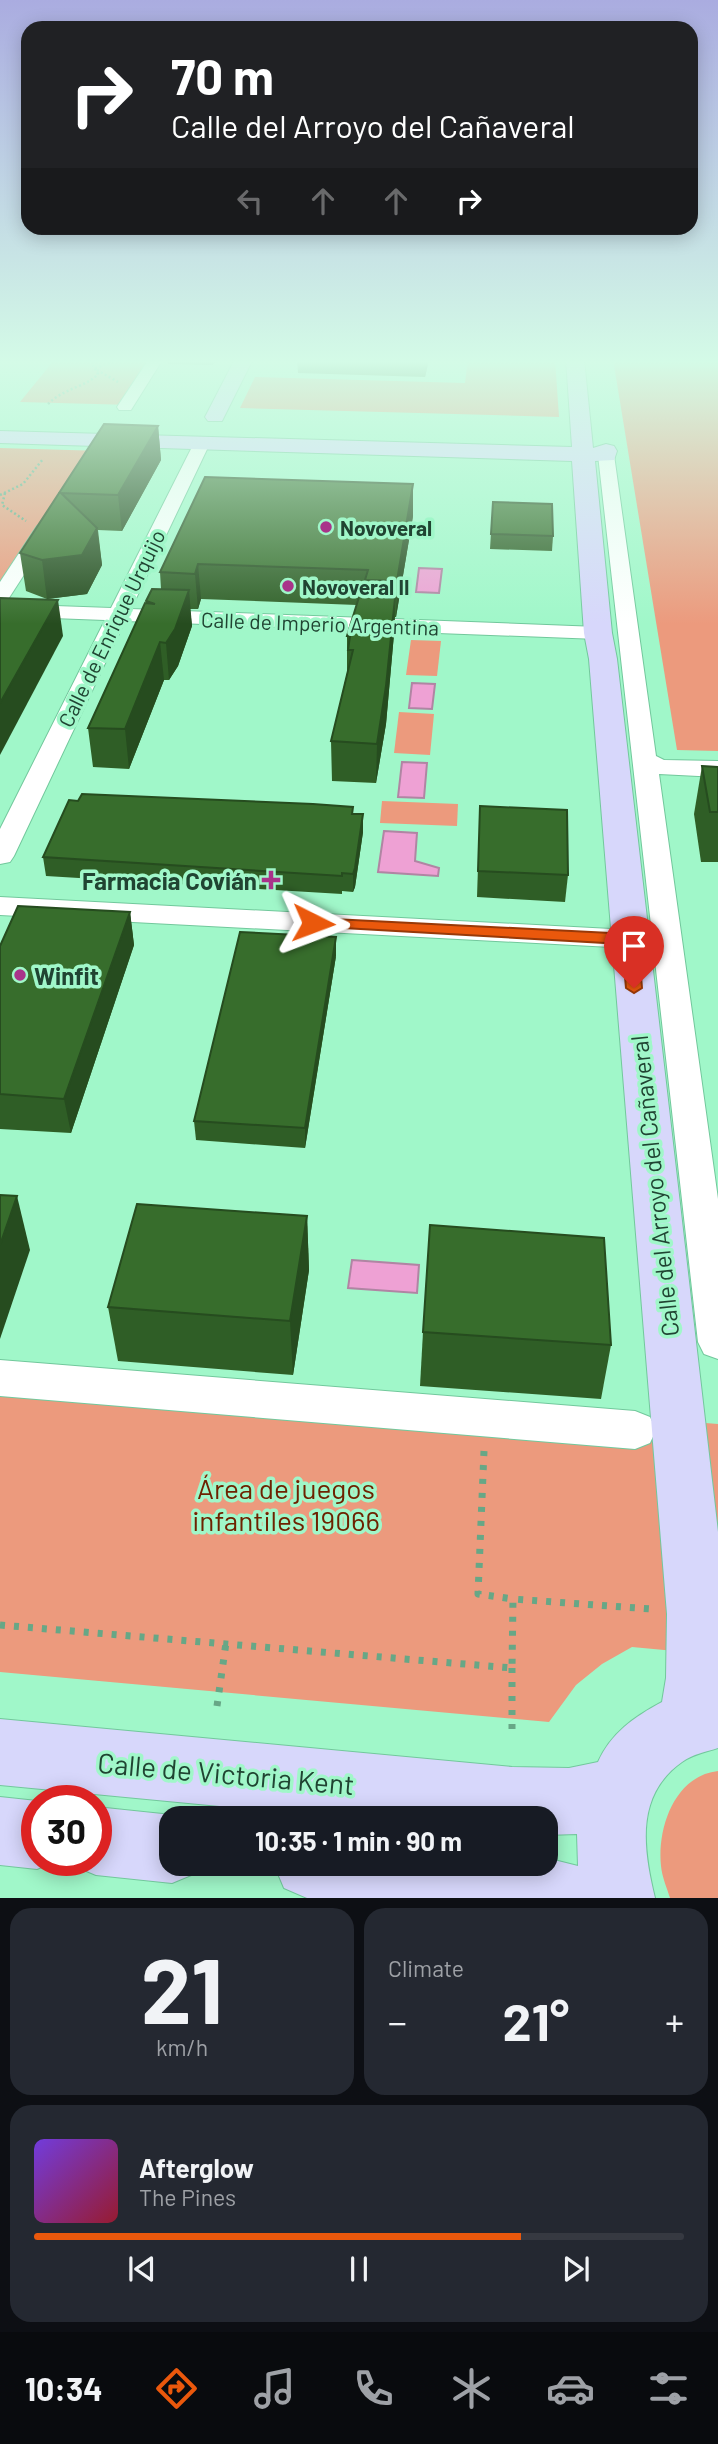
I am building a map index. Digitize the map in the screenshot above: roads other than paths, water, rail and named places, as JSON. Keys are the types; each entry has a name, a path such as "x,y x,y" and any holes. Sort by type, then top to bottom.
{"main road":[{"path":"352,448 595,455 597,448"},
{"name":"Calle del Arroyo del Cañaveral","path":"593,448 598,633 603,659 697,1614 697,1678 704,1718"},
{"path":"620,1898 612,1876 610,1832 618,1791 630,1766 647,1746 668,1731 704,1718"},
{"name":"Calle de Victoria Kent","path":"0,1752 512,1801 569,1802 618,1791"},
{"path":"0,1831 21,1833"},
{"path":"112,1843 159,1848"},
{"path":"424,1876 511,1885 571,1898"}],"street":[{"name":"Calle de Enrique Urquijo","path":"0,856 200,448"},
{"name":"Calle del Arroyo del Cañaveral","path":"595,455 645,774 712,1241 718,1342"},
{"path":"0,597 52,517"},
{"name":"Calle de Imperio Argentina","path":"0,610 598,633"},
{"path":"645,774 659,767 718,769"},
{"path":"645,774 666,786 718,786"},
{"path":"0,906 630,939"},
{"path":"0,1378 635,1430"}],"place":[{"name":"Novoveral","path":"326,527"},
{"name":"Novoveral II","path":"288,586"},
{"name":"Farmacia Covián","path":"271,880"},
{"name":"Winfit","path":"20,975"}],"park label":[{"name":"Área de juegos infantiles 19066","path":"286,1504"}]}
